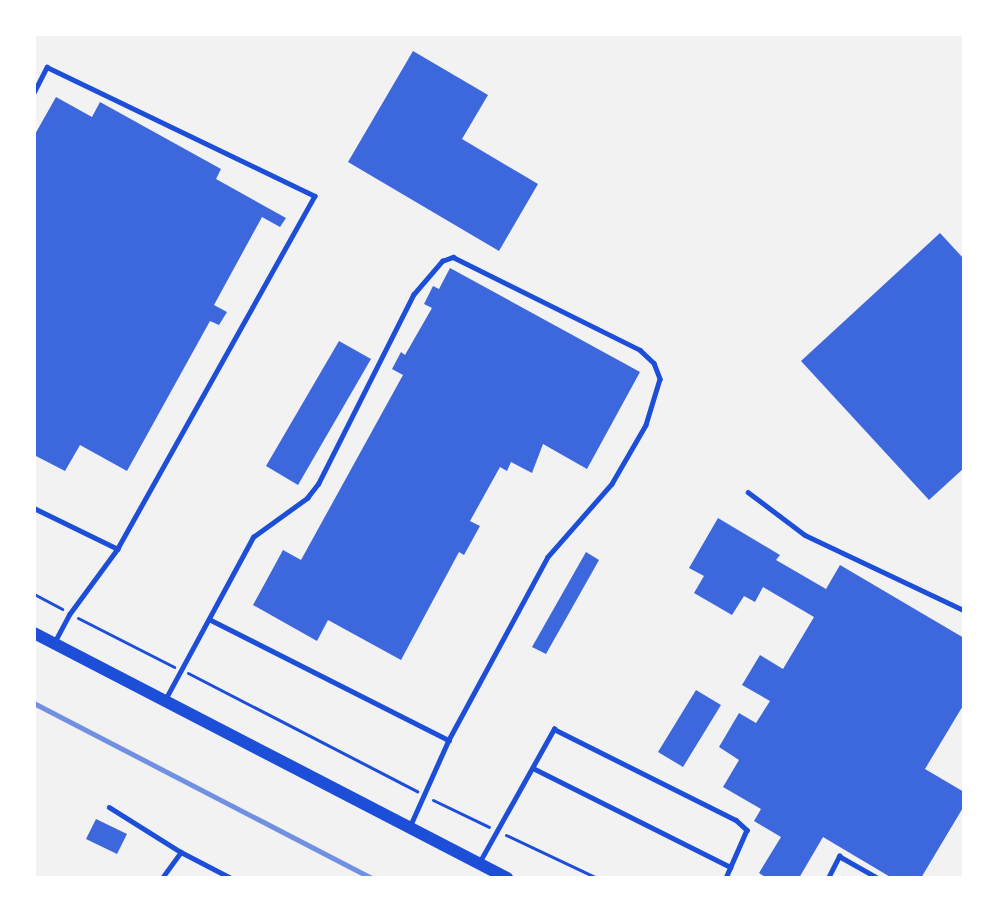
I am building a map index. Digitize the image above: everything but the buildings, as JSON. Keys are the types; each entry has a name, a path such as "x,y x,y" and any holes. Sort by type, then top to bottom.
{"main road":[{"path":"34,633 507,878"}],"lane":[{"path":"34,92 46,67 315,196 118,549 70,614 54,644"},
{"path":"165,701 253,537 307,498 318,484 413,295 442,261 453,257 640,350 654,363 660,379 645,425 612,484 548,557 449,741 410,828"},
{"path":"748,492 805,535 963,610"},
{"path":"34,508 118,549"},
{"path":"208,619 449,741"},
{"path":"479,863 554,729 736,820 747,830 726,878"},
{"path":"533,768 731,867"},
{"path":"109,807 181,852 231,878"},
{"path":"162,877 181,852"},
{"path":"828,878 839,856 878,878"}],"path":[{"path":"34,594 425,795 597,878"}],"railway":[{"path":"34,703 371,878"}]}
